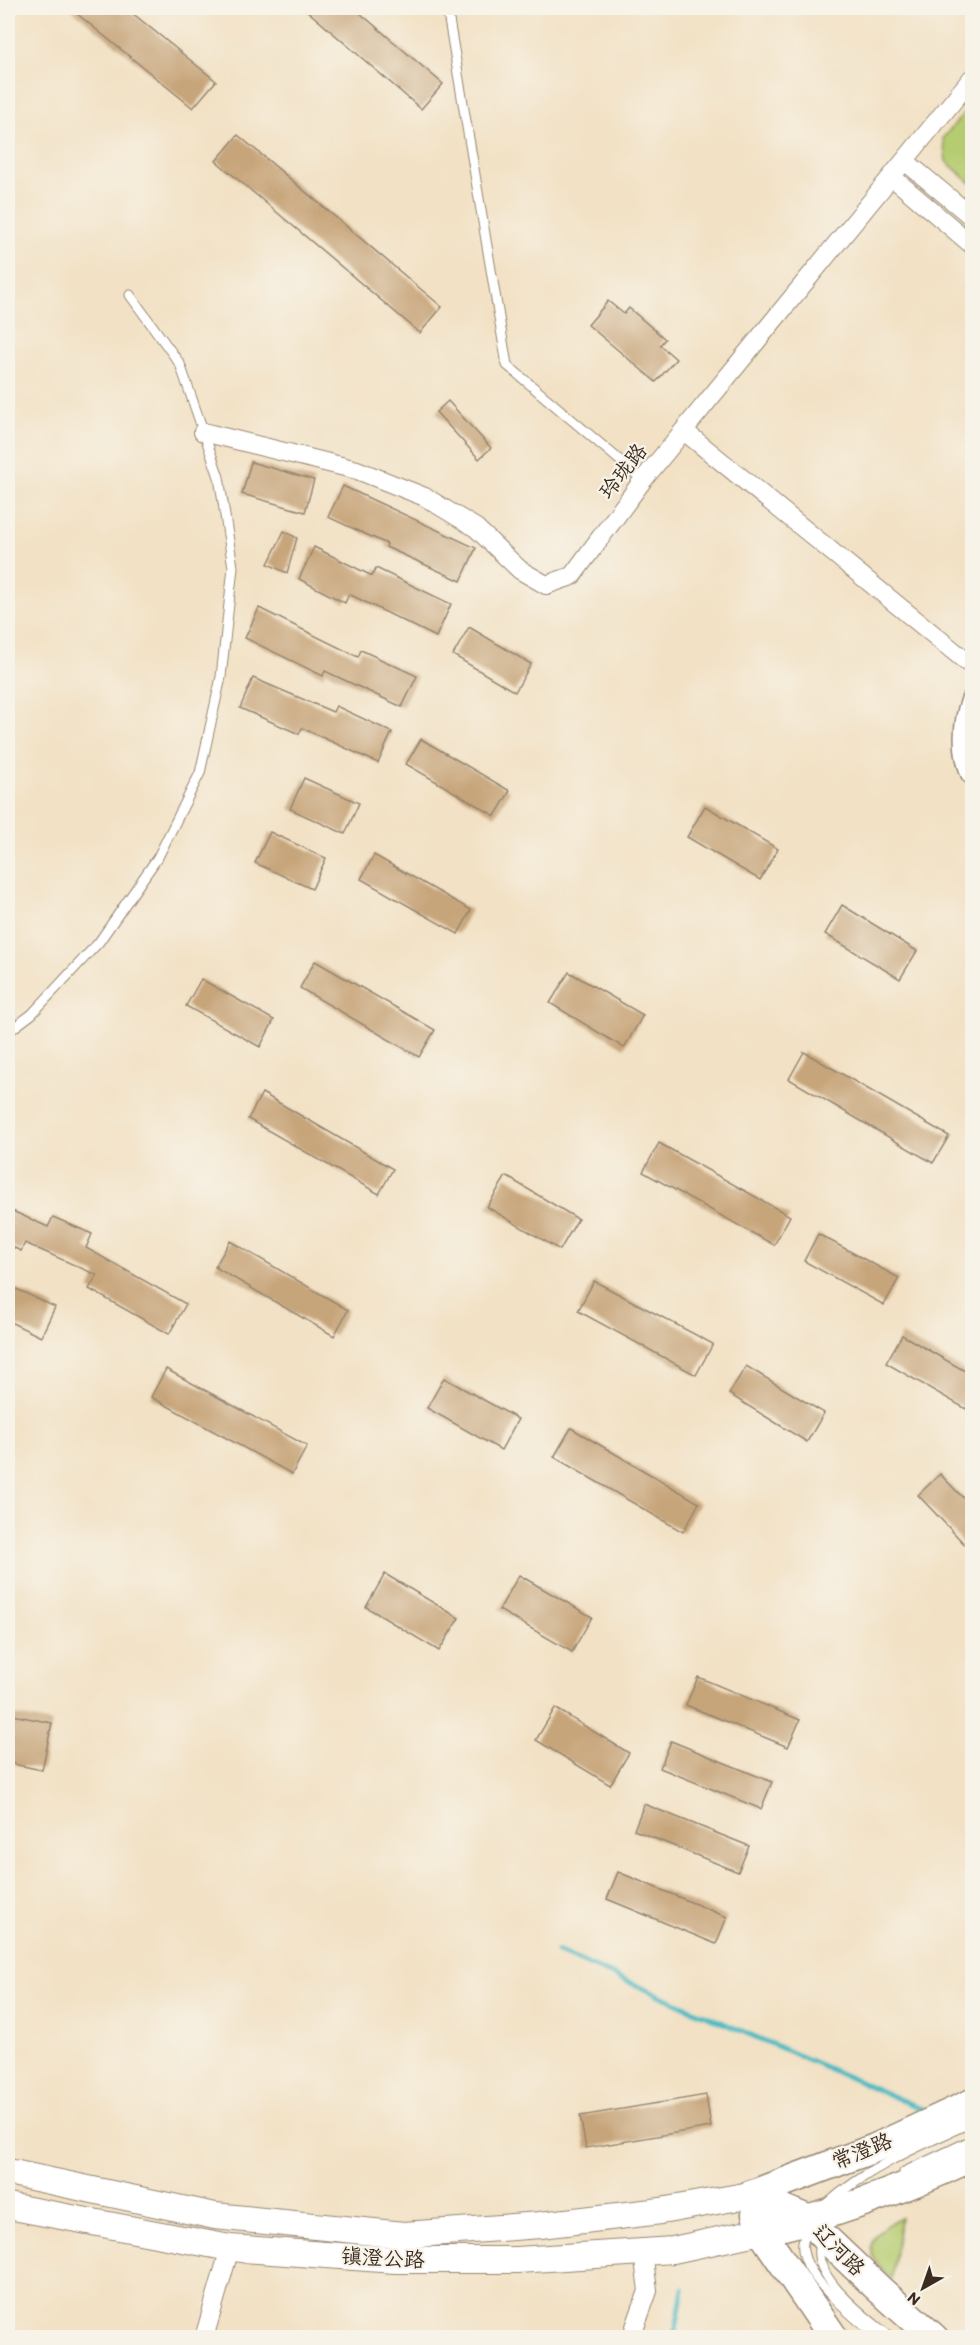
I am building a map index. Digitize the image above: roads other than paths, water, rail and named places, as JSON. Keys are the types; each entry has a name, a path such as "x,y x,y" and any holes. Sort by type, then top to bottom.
{"main road":[{"name":"常澄路","path":"750,2195 874,2148 972,2103"},
{"path":"761,2231 831,2222 890,2184 972,2157"},
{"name":"镇澄公路","path":"8,2172 215,2216 404,2235 540,2226 662,2211 750,2195"},
{"path":"879,2289 853,2255 848,2235 862,2212 890,2184"},
{"name":"辽河路","path":"750,2195 831,2222 879,2289 934,2337"},
{"path":"750,2195 761,2231 834,2337"},
{"name":"镇澄公路","path":"8,2206 230,2248 395,2260 517,2260 673,2250 761,2231"}],"street":[{"name":"玲珑路","path":"203,432 357,470 425,497 476,528 520,570 546,585 572,576 643,480 972,78"},
{"path":"905,161 972,217"},
{"path":"892,177 972,245"},
{"path":"684,431 972,666"},
{"path":"972,701 966,718 968,763 972,773"},
{"path":"204,2337 230,2248"},
{"path":"631,2337 648,2291 643,2252"}],"lane":[{"path":"447,8 507,365 643,480"},
{"path":"8,1032 33,1014 99,942 158,857 200,773 221,677 233,567 219,477 180,364 130,295"},
{"path":"891,2337 858,2309 826,2277 818,2256 846,2187 888,2161 972,2122"},
{"path":"890,2184 972,2140"},
{"path":"831,2222 803,2241 808,2266 825,2289 879,2337"}],"waterway":[{"path":"557,1951 922,2109"},
{"path":"671,2338 676,2329 683,2289"}]}
